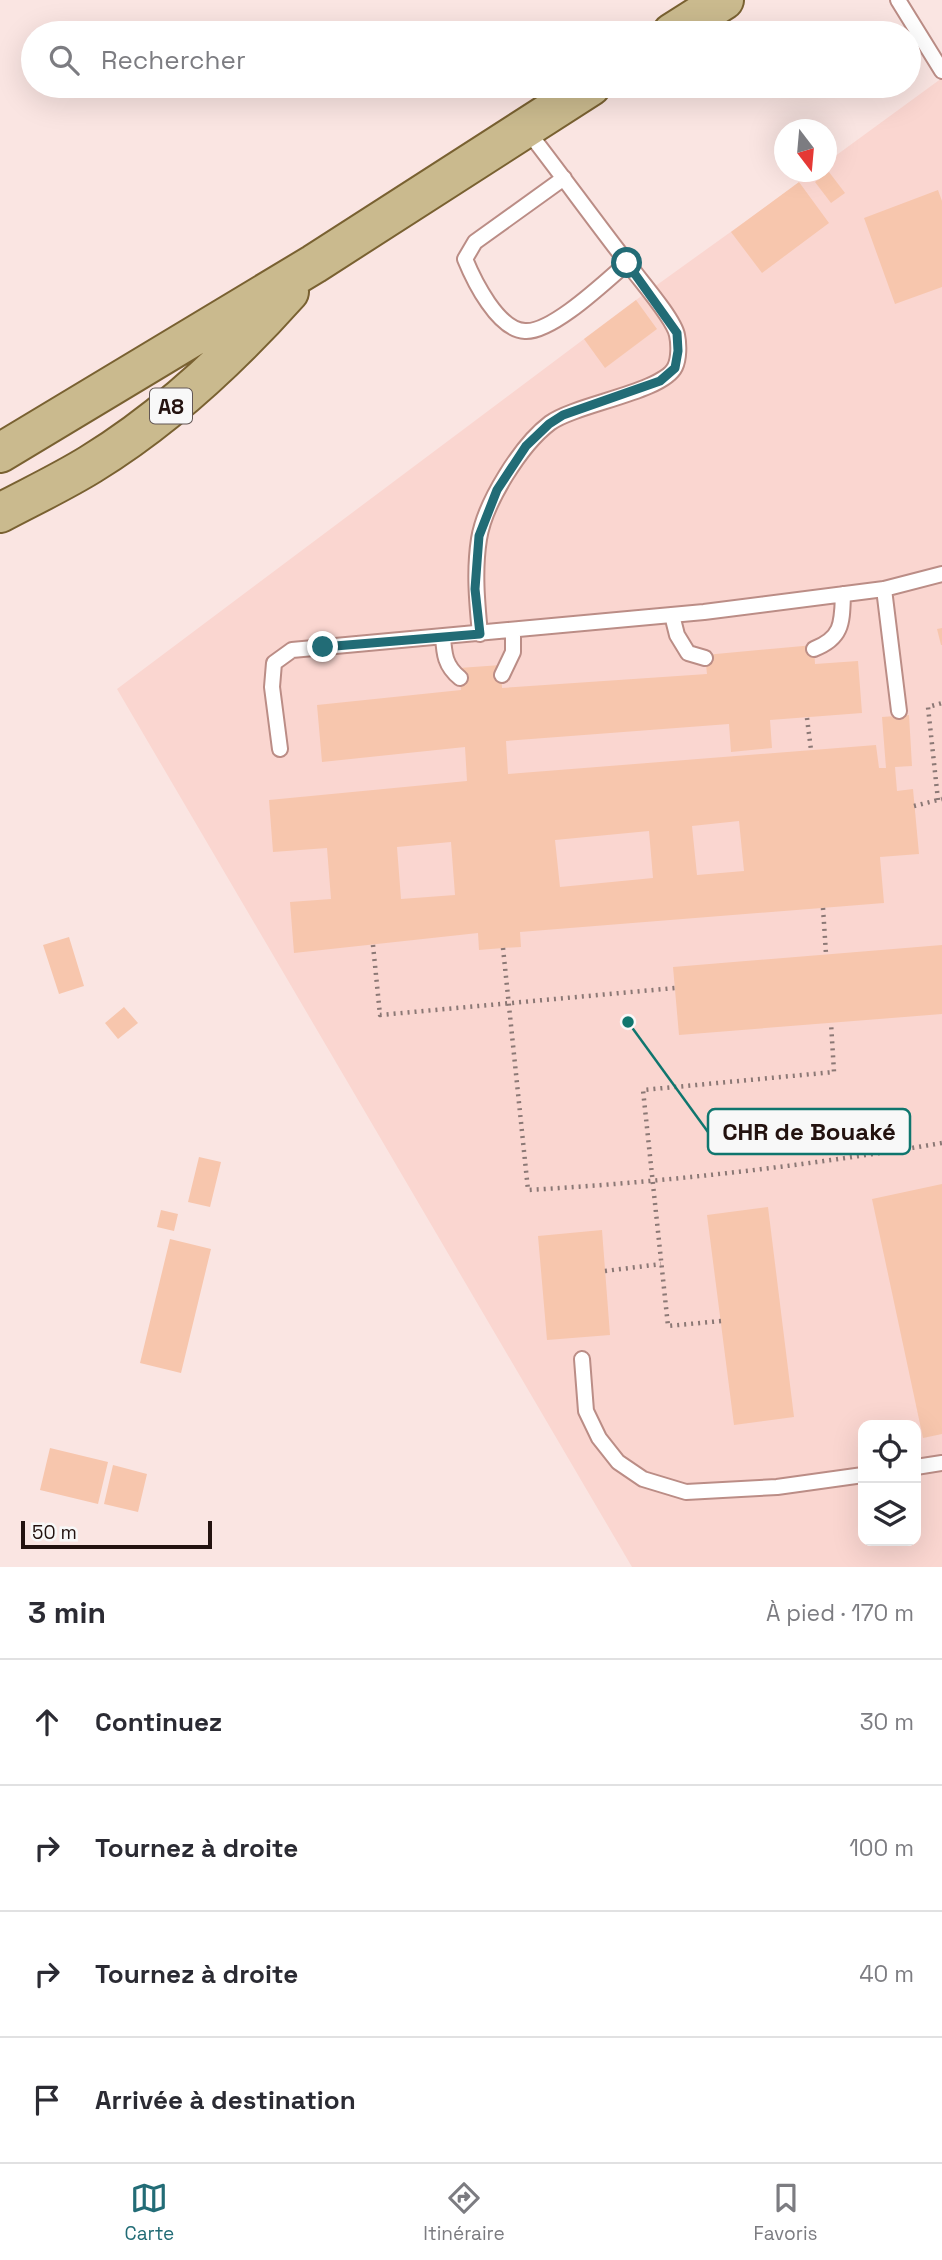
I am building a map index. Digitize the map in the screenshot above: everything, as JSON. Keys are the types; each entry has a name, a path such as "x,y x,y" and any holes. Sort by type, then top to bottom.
{"main road":[{"path":"691,21 724,0"},
{"name":"A8","path":"0,453 314,264 572,98"},
{"name":"A8","path":"0,513 90,465 193,390 248,339 314,264"}],"lane":[{"path":"898,0 911,21"},
{"path":"921,37 942,71"},
{"path":"480,634 475,589 479,536 497,490 526,446 563,415 660,381 675,368 678,351 677,333 526,128"},
{"path":"564,177 475,242 465,259 474,282 505,324 525,331 549,326 627,263"},
{"path":"280,749 272,687 274,663 292,650 672,615 884,589 942,574"},
{"path":"884,589 899,711"},
{"path":"814,649 829,643 836,634 842,620 843,594"},
{"path":"672,615 677,635 688,653 705,659"},
{"path":"502,675 513,652 513,631"},
{"path":"443,636 444,654 449,669 460,678"},
{"path":"582,1359 586,1411 599,1438 618,1462 643,1479 686,1492 777,1487 858,1476"},
{"path":"921,1466 942,1463"}],"path":[{"path":"914,806 940,799 928,707 942,703"},
{"path":"807,718 811,750"},
{"path":"823,908 826,954"},
{"path":"373,945 380,1015 675,988"},
{"path":"503,948 528,1190 653,1181 764,1169 942,1143"},
{"path":"720,1321 668,1326 643,1090 834,1072 831,1023"},
{"path":"605,1271 661,1264"}],"shaded area":[{"path":"942,78 942,1567 632,1567 117,689 636,300 800,182 837,182 837,155 915,98 921,98 921,93"}],"building":[{"path":"799,182 829,223 762,273 731,232"},
{"path":"815,182 837,182 845,193 831,203"},
{"path":"938,190 942,201 942,287 895,304 864,218"},
{"path":"636,300 657,329 605,368 584,339"},
{"path":"942,628 942,645 941,645 937,629"},
{"path":"814,645 815,664 858,661 862,713 770,720 772,748 731,752 729,724 506,741 508,774 876,745 879,768 886,768 882,717 909,715 912,766 895,767 897,791 913,789 919,854 880,857 884,903 520,932 521,947 479,950 478,933 294,953 290,902 331,899 327,848 273,852 269,800 467,781 465,747 322,762 317,705 461,690 459,668 501,665 502,688 707,674 705,655","holes":["739,821 744,871 697,875 692,826","649,831 653,878 560,887 555,840","451,842 455,895 401,899 397,847"]},
{"path":"69,937 84,986 59,994 43,945"},
{"path":"942,945 942,1014 679,1035 673,967"},
{"path":"124,1007 138,1023 118,1039 105,1023"},
{"path":"199,1157 221,1162 210,1207 188,1202"},
{"path":"942,1184 942,1434 923,1438 872,1199"},
{"path":"768,1207 794,1417 734,1425 707,1215"},
{"path":"161,1210 178,1214 174,1231 157,1227"},
{"path":"602,1230 610,1335 547,1340 538,1236"},
{"path":"170,1239 211,1249 181,1373 140,1363"},
{"path":"50,1448 108,1462 98,1504 40,1490"},
{"path":"113,1465 147,1474 138,1512 104,1504"}],"place":[{"name":"CHR de Bouaké","path":"628,1022"}],"route":[{"path":"323,647 480,634 475,589 479,536 497,490 526,446 563,415 660,381 675,368 677,333 627,263"}]}
